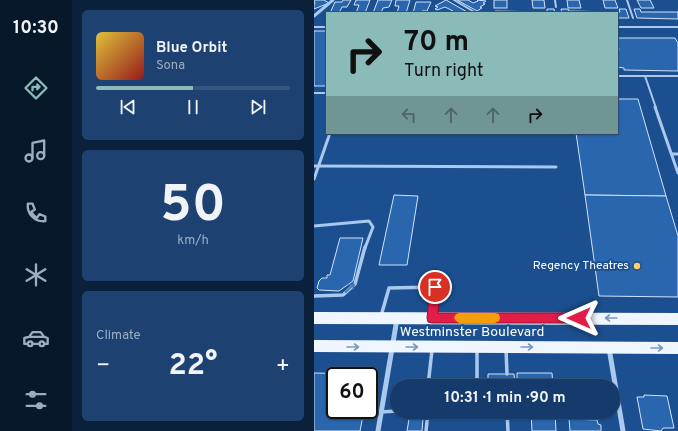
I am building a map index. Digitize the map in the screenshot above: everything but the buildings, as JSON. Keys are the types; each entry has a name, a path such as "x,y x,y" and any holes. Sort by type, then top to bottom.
{"main road":[{"name":"Westminster Boulevard","path":"314,318 397,317 678,319"},
{"name":"Westminster Boulevard","path":"314,346 678,348"}],"street":[{"path":"314,16 333,0"},
{"path":"378,431 397,317"},
{"path":"609,348 623,431"}],"lane":[{"path":"454,0 474,12"},
{"path":"555,0 556,7"},
{"path":"627,0 633,18"},
{"path":"314,27 326,27"},
{"path":"618,27 678,27"},
{"path":"618,76 678,76"},
{"path":"645,76 678,173"},
{"path":"314,93 326,93"},
{"path":"314,179 330,134"},
{"path":"672,154 678,154"},
{"path":"314,166 556,167"},
{"path":"314,226 369,221 373,227 366,243 355,284 343,295 314,296"},
{"path":"381,318 389,288 435,287 432,318"},
{"path":"429,379 432,347"},
{"path":"477,347 477,379"},
{"path":"506,347 507,374"},
{"path":"381,412 390,411"},
{"path":"426,431 427,419"},
{"path":"508,419 508,431"}],"slow traffic":[{"path":"459,318 495,318"}],"place":[{"name":"Regency Theatres","path":"637,266"}],"route":[{"path":"435,287 432,318 579,318"}]}
